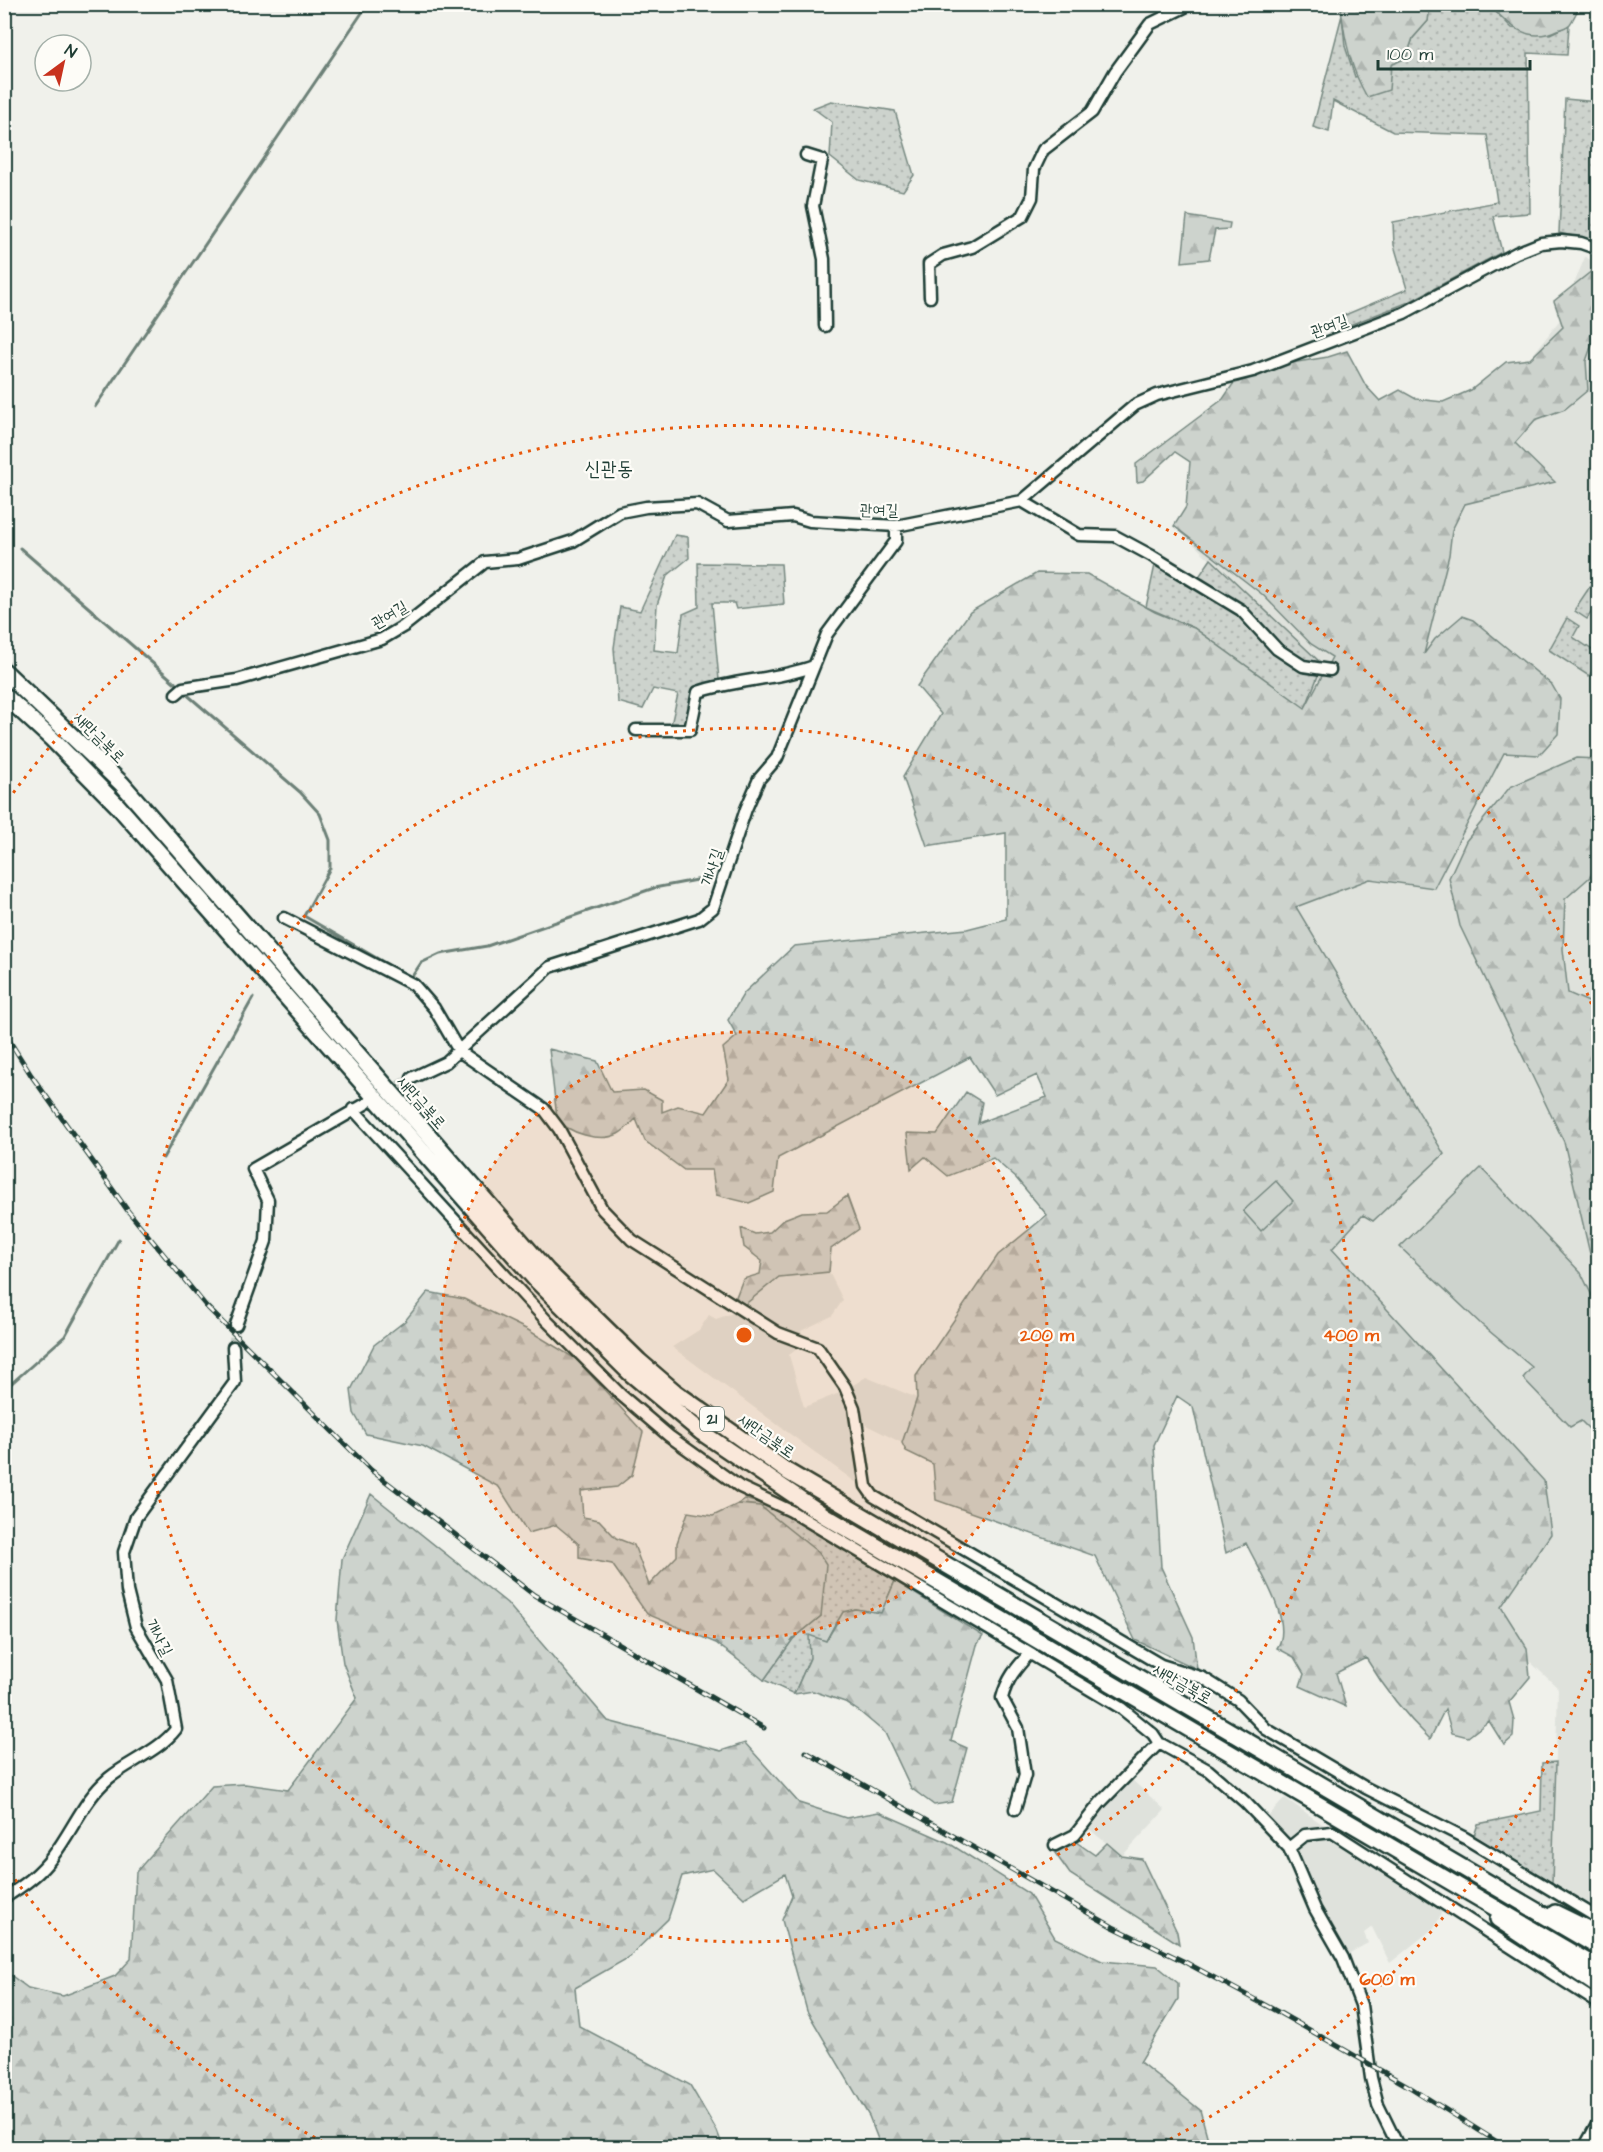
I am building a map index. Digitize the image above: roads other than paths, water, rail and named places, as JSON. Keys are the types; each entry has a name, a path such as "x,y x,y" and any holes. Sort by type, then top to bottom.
{"highway":[{"name":"새만금북로","path":"4,671 122,784 547,1271 639,1361 675,1392 788,1472 1599,1947"},
{"name":"새만금북로","path":"4,695 52,739 117,806 536,1280 629,1372 701,1432 825,1516 1599,1968"},
{"path":"1458,1884 1494,1916 1599,1986"},
{"path":"1508,1894 1579,1922 1599,1934"}],"street":[{"path":"930,297 929,264 943,255 972,247 1023,216 1032,198 1034,169 1043,150 1092,111 1115,72 1150,24 1191,4"},
{"path":"806,155 822,160 813,206 824,259 825,326"},
{"name":"관여길","path":"179,691 237,680 382,639 404,626 485,562 518,559 573,541 620,512 646,507 697,504 728,521 793,516 810,521 896,526 1022,501 1135,405 1157,395 1253,371 1404,313 1516,253 1541,243 1562,241 1581,243 1599,249"},
{"path":"1022,501 1079,535 1115,536 1152,556 1241,610 1277,649 1303,666 1330,670"},
{"name":"개사길","path":"412,1078 446,1062 550,968 699,919 712,908 759,779 777,758 827,634 897,541 896,526"},
{"path":"636,730 690,730 698,692 737,682 796,673 814,666"},
{"path":"284,918 414,985 434,1008 459,1051 544,1109 559,1130 602,1209 632,1240 778,1333 818,1348 846,1387 854,1408 866,1486 873,1496 1161,1665 1203,1678 1238,1700 1266,1729 1366,1788 1465,1838 1599,1918"},
{"path":"236,1325 266,1241 268,1200 253,1169 353,1109 367,1103"},
{"path":"353,1109 547,1321 621,1395 669,1436 740,1487 790,1511 1121,1708 1153,1734 1160,1743 1208,1770 1245,1802 1289,1848 1315,1909 1343,1958 1361,2006 1371,2078 1378,2105 1399,2148"},
{"name":"개사길","path":"4,1898 37,1874 54,1856 93,1793 110,1777 159,1745 176,1729 167,1680 136,1627 127,1591 124,1552 136,1517 235,1382 233,1347"},
{"path":"1015,1809 1025,1776 1018,1728 1002,1698 1015,1669 1029,1654"},
{"path":"1055,1845 1075,1836 1100,1803 1160,1743"},
{"path":"1289,1848 1305,1835 1332,1832 1599,2003"},
{"path":"1584,2148 1599,2123"}],"waterway":[{"path":"95,407 368,4"},
{"path":"20,548 180,687"},
{"path":"184,692 300,792 320,814 330,840 330,868 304,916 411,978 421,963 440,954 487,946 654,888 712,877"},
{"path":"163,1158 253,998"},
{"path":"4,1390 65,1336 119,1239"}],"tunnel":[{"path":"370,1101 412,1078"},
{"path":"233,1347 236,1325"}],"railway":[{"path":"4,1032 31,1075 128,1211 206,1306 371,1470 534,1595 764,1728"},
{"path":"806,1752 1113,1927 1183,1961 1278,2012 1408,2086 1507,2148"}],"district":[{"name":"신관동","path":"609,468"}]}
